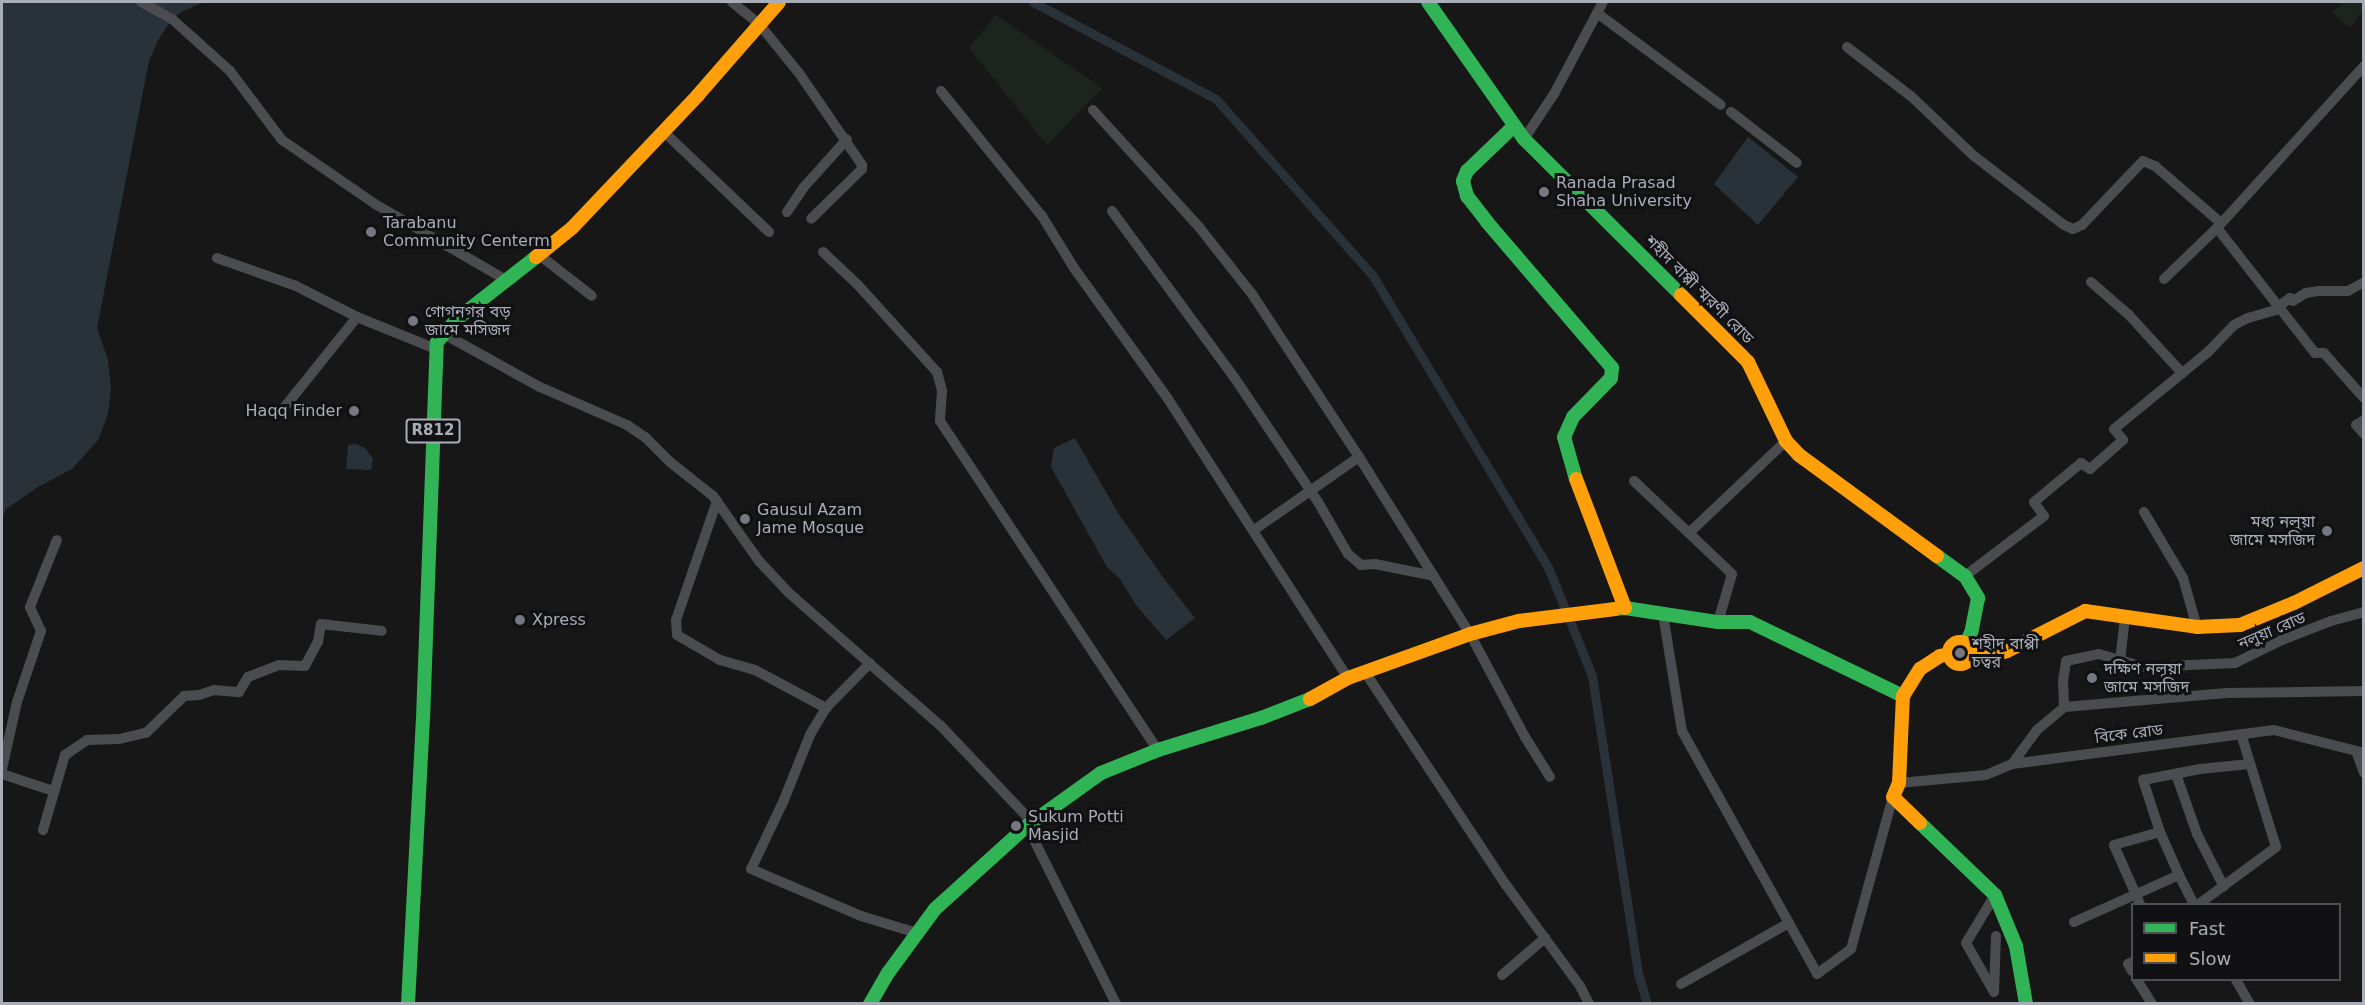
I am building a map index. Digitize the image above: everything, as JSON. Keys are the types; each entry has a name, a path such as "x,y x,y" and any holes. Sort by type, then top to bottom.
{"street":[{"path":"141,2 172,19 230,71 282,140 375,204 506,280"},
{"path":"732,2 759,24 847,140 862,165 862,169 811,219"},
{"name":"R812","path":"408,1004 423,719 436,349 442,333 572,228 664,132 779,2"},
{"name":"শহীদ বাপ্পী স্মরণী রোড","path":"1428,2 1524,139 1748,362 1786,441 1799,455 1965,576 1973,586 1978,598 1969,649"},
{"path":"1524,139 1554,94 1604,2"},
{"path":"1597,13 1721,105"},
{"path":"1847,47 1912,97 1989,168 2064,225 2073,229 2082,225 2143,161 2155,166 2219,226 2315,353 2324,353 2364,398"},
{"path":"2164,279 2219,226 2364,66"},
{"path":"941,91 1042,216 1074,268 1168,399 1348,678"},
{"path":"1093,110 1199,227 1252,294 1359,457 1470,634 1525,737 1550,777"},
{"path":"1731,112 1797,163"},
{"path":"1514,126 1467,171 1463,181 1467,196 1486,222 1612,368 1611,378 1573,417 1564,437 1567,454 1625,608"},
{"path":"664,132 769,232"},
{"path":"787,212 804,187 847,140"},
{"path":"1112,211 1233,377 1309,490 1342,546 1361,565 1375,564 1434,576"},
{"path":"823,252 858,285 937,372 942,391 940,421 1158,750"},
{"path":"538,254 592,296"},
{"path":"218,258 286,281 357,317 436,349"},
{"path":"2091,282 2130,315 2182,373"},
{"path":"1965,576 2044,516 2034,502 2081,463 2090,469 2123,440 2114,429 2208,352 2234,326 2248,318 2279,308 2290,298 2293,301 2306,293 2318,291 2348,291 2364,282"},
{"path":"283,409 357,317"},
{"path":"442,333 540,387 627,425 717,501 759,561 789,593 940,725 1030,824 1116,1004"},
{"path":"2364,420 2356,425 2364,434"},
{"path":"1689,533 1786,441"},
{"path":"1254,530 1359,457"},
{"path":"1634,481 1732,574 1718,622"},
{"path":"717,501 676,621 677,635 720,660 755,670 826,708"},
{"path":"2144,512 2183,578 2197,627"},
{"path":"2,769 17,702 41,631 30,607 57,540"},
{"path":"1969,649 1967,662 1960,664 1952,661 1949,654 1952,644 1969,649 1984,658 2007,651 2085,611 2197,627 2240,626 2294,603 2364,568"},
{"path":"870,1004 888,973 934,909 1030,824 1101,773 1158,750 1262,718 1307,701 1348,678 1470,634 1519,621 1625,608 1718,622 1750,622 1903,696"},
{"name":"নলুয়া রোড","path":"2064,707 2063,681 2067,661 2098,654 2144,667 2235,663 2282,640 2331,621 2364,612"},
{"path":"1663,614 1682,731 1817,974 1851,949 1893,797 1899,783 1903,696 1920,669 1940,656 1949,654"},
{"path":"2120,660 2125,617"},
{"path":"43,830 52,791 65,756 87,740 119,740 146,733 184,696 199,695 214,690 239,692 248,677 279,664 306,666 318,642 321,624 382,631"},
{"path":"870,663 826,708 810,735 783,802 751,870 861,916 917,933"},
{"path":"1365,672 1428,768 1580,986 1588,1004"},
{"path":"2012,764 2037,730 2064,707 2226,693 2364,691"},
{"name":"বিকে রোড","path":"1899,783 1986,775 2012,764 2274,730 2360,752"},
{"path":"2200,903 2276,847 2241,734"},
{"path":"2360,752 2364,773"},
{"path":"2193,903 2160,832 2143,780 2250,764"},
{"path":"2,774 52,791"},
{"path":"2176,774 2197,834 2224,887"},
{"path":"1893,797 1995,895 2016,946 2026,1004"},
{"path":"2140,903 2114,844 2160,832"},
{"path":"2074,922 2179,875"},
{"path":"1995,895 1966,943 1994,992 1996,936"},
{"path":"1681,984 1789,923"},
{"path":"1502,975 1545,938"},
{"path":"2138,981 2152,1004"},
{"path":"2237,981 2250,1004"}],"shaded area":[{"path":"2,2 204,2 181,12 172,19 158,40 149,61 97,328 108,360 111,388 108,414 98,440 72,469 38,487 6,509 2,519"},
{"path":"2343,2 2363,4 2363,10 2350,28 2332,13"},
{"path":"996,15 1102,88 1047,145 969,48"},
{"path":"1748,137 1798,177 1758,225 1714,184"},
{"path":"1075,438 1118,513 1195,618 1166,640 1136,605 1120,579 1107,567 1051,467 1054,448"},
{"path":"356,444 365,448 373,459 371,470 346,469 348,445"}],"waterway":[{"path":"1033,2 1216,99 1373,276 1548,567 1592,676 1638,973 1647,1004"}],"traffic: fast":[{"path":"1428,2 1524,139 1681,295"},
{"path":"1514,126 1467,171 1463,181 1467,196 1487,222 1612,368 1611,378 1573,417 1564,437 1576,479"},
{"path":"408,1004 423,719 437,342 457,319 536,257"},
{"path":"1937,556 1965,576 1978,598 1971,633 1966,643"},
{"path":"1615,609 1625,608 1718,622 1750,622 1903,696"},
{"path":"870,1004 888,973 935,909 1027,826 1101,773 1158,750 1261,718 1310,699"},
{"path":"1920,823 1995,895 2016,946 2026,1004"}],"traffic: slow":[{"path":"536,257 572,228 698,95 779,2"},
{"path":"1681,295 1748,362 1786,441 1799,455 1937,556"},
{"path":"1576,479 1625,608"},
{"path":"1971,656 1984,658 2007,651 2085,611 2197,627 2240,625 2294,603 2364,568"},
{"path":"1310,699 1348,678 1470,634 1519,621 1615,609"},
{"path":"1956,642 1964,642 1971,649 1971,653 1971,657 1964,664 1956,664 1949,657 1949,649 1956,642"},
{"path":"1920,823 1893,797 1899,783 1903,696 1920,669 1940,656 1949,654"}],"place":[{"name":"Ranada Prasad Shaha University","path":"1544,192"},
{"name":"Tarabanu Community Centerm","path":"371,232"},
{"name":"গোগনগর বড় জামে মসিজদ","path":"413,321"},
{"name":"Haqq Finder","path":"354,411"},
{"name":"Gausul Azam Jame Mosque","path":"745,519"},
{"name":"মধ্য নলুয়া জামে মসজিদ","path":"2327,531"},
{"name":"Xpress","path":"520,620"},
{"name":"শহীদ বাপ্পী চত্বর","path":"1960,653"},
{"name":"দক্ষিণ নলুয়া জামে মসজিদ","path":"2092,678"},
{"name":"Sukum Potti Masjid","path":"1016,826"}]}
